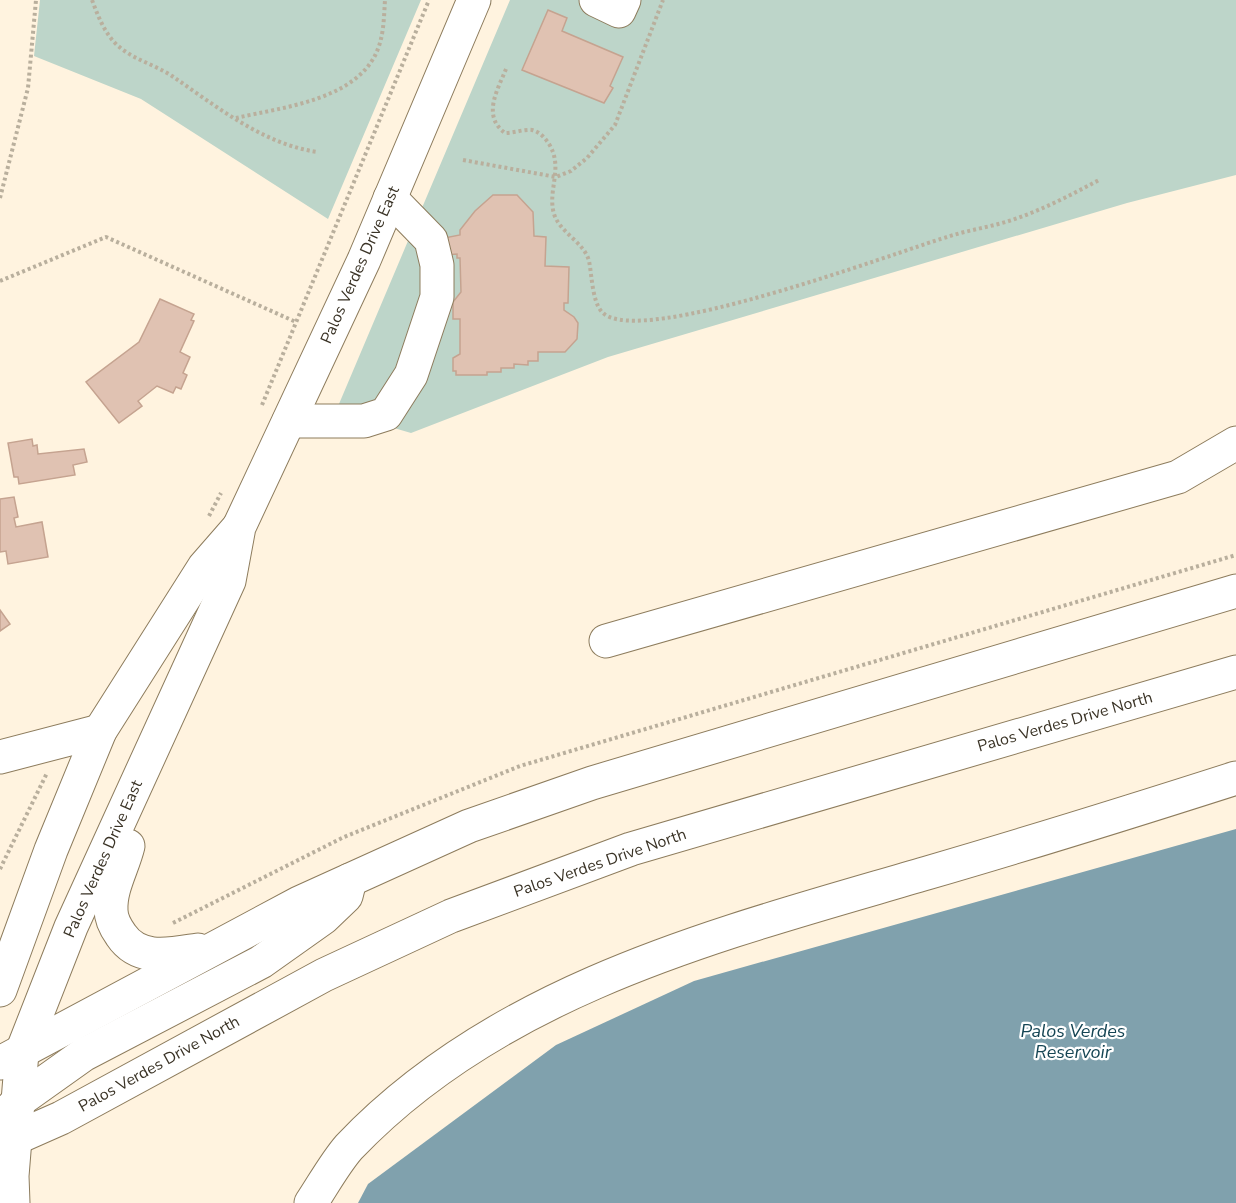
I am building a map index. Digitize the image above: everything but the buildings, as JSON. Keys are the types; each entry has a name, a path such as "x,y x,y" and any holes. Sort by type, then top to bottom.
{"main road":[{"name":"Palos Verdes Drive East","path":"6,1118 11,1057 229,581 239,527 275,415 390,198 474,0"},
{"path":"596,0 619,11 624,0"},
{"path":"275,415 363,422 386,414 411,375 437,297 437,265 431,240 390,198"},
{"path":"606,640 1178,477 1236,443"},
{"name":"Palos Verdes Drive East","path":"0,990 51,850 100,731 204,567 239,527"},
{"path":"11,1057 215,947 351,878 469,826 592,783 1236,591"},
{"name":"Palos Verdes Drive North","path":"6,1118 61,1118 324,975 451,916 631,849 1236,672"},
{"path":"0,757 100,731"},
{"path":"311,1203 348,1148 408,1094 470,1049 539,1008 631,966 784,915 1236,778"},
{"path":"129,800 128,848 115,886 111,909 114,926 127,945 139,952 163,955 215,947"},
{"path":"13,1203 6,1118 83,1055 261,963 323,918 346,896 351,878"}],"path":[{"path":"0,198 28,88 36,0"},
{"path":"92,0 107,33 124,51 170,75 214,107 286,144 318,152"},
{"path":"236,118 308,100 346,84 374,57 382,31 385,0"},
{"path":"275,415 296,322 429,0"},
{"path":"463,160 556,177 571,171 587,158 615,125 663,0"},
{"path":"506,69 492,104 492,116 497,128 506,134 534,130 543,136 556,158 552,203 555,217 588,258 597,300 603,313 619,321 661,321 844,273 947,236 1013,220 1069,196 1098,180"},
{"path":"0,281 106,237 296,322"},
{"path":"207,519 223,491"},
{"path":"0,870 62,741"}],"green space":[{"path":"40,0 421,0 328,219 141,99 34,56"},
{"path":"510,0 1236,0 1236,175 1127,203 608,357 411,433 336,411"}],"water":[{"name":"Palos Verdes Reservoir","path":"1236,829 1236,1203 358,1203 368,1184 556,1045 694,981"}]}
